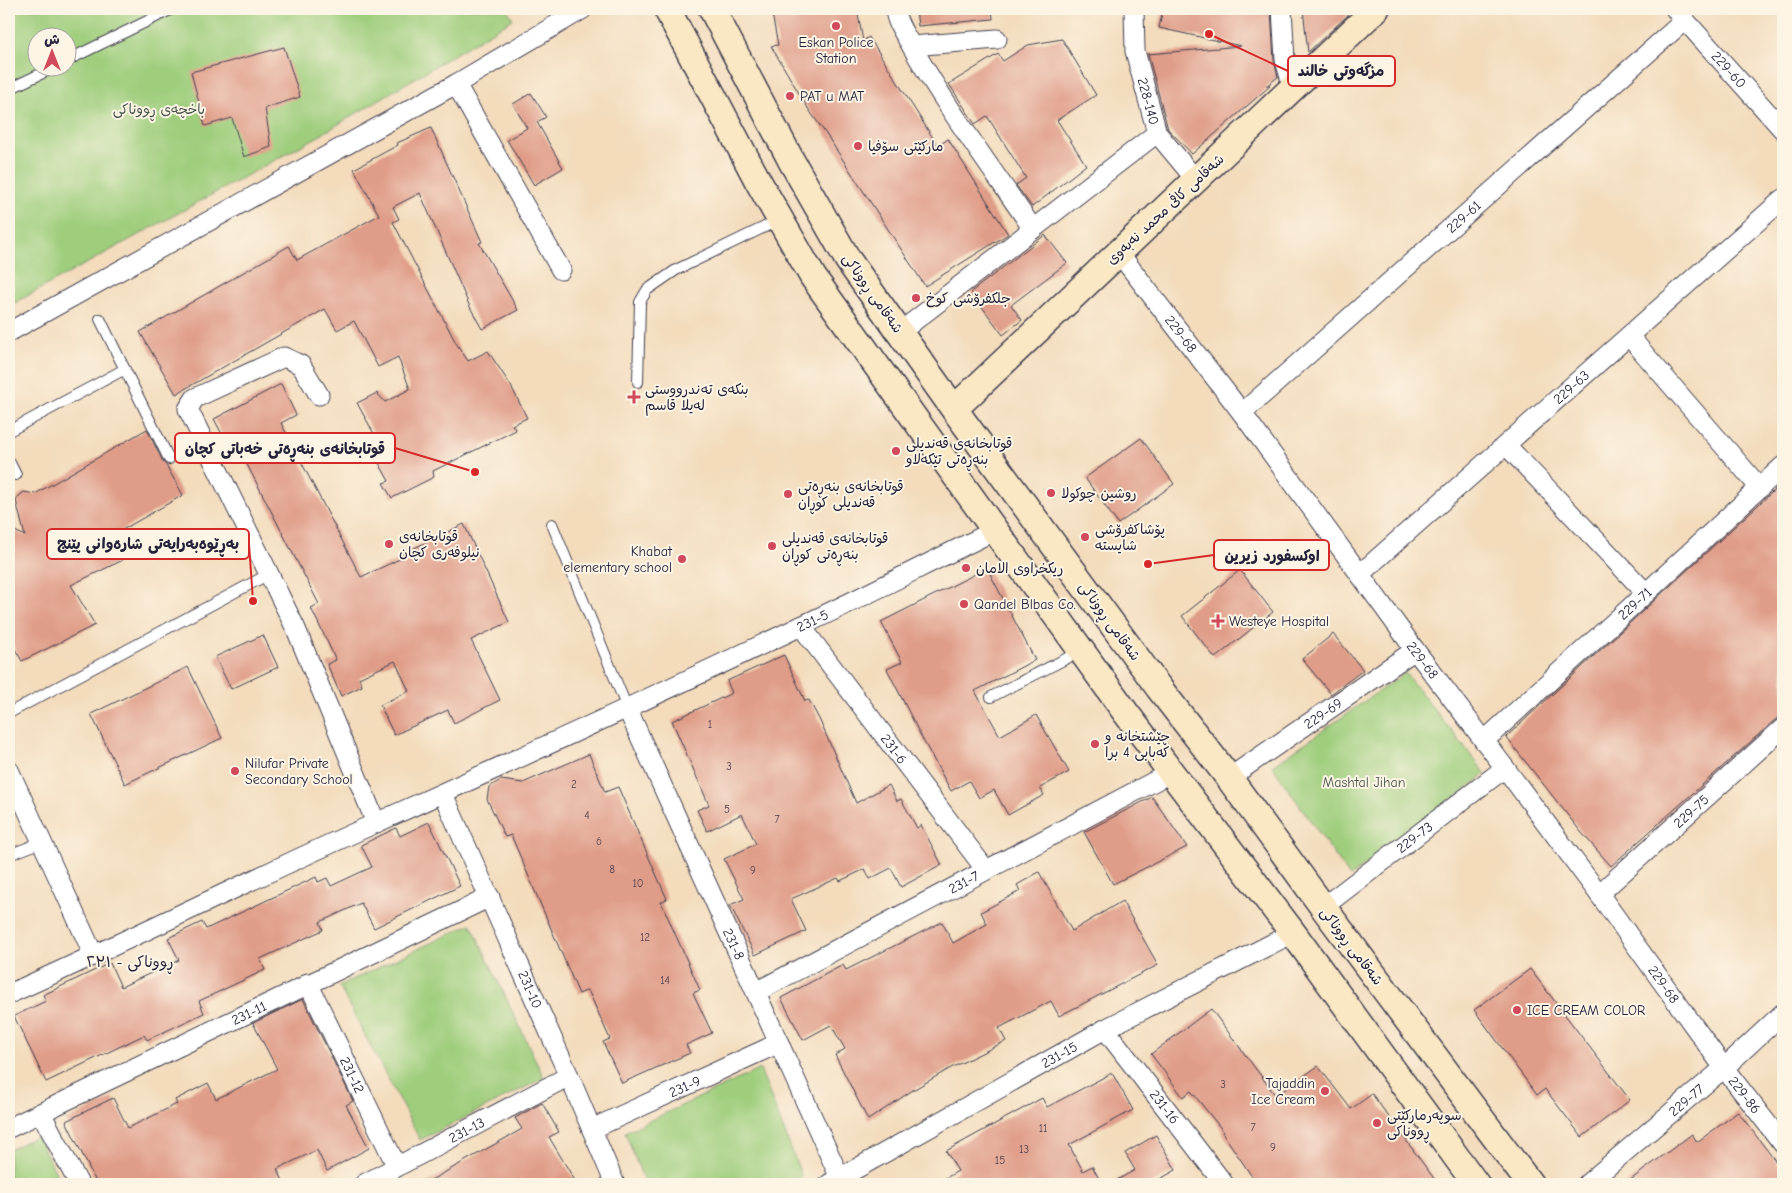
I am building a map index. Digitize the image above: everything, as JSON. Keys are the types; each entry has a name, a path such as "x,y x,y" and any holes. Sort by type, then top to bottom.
{"main road":[{"path":"667,9 758,181 813,277 1170,773 1293,933 1476,1184"},
{"name":"شەقامی ڕووناکی","path":"712,9 792,162 848,260 954,409 1159,688 1229,778 1530,1184"},
{"name":"شەقامی کافی محمد نەبەوی","path":"954,409 1376,9"},
{"path":"758,181 792,162"}],"street":[{"path":"9,332 456,84 583,9"},
{"path":"895,9 895,16 923,68 1033,229"},
{"name":"228-140","path":"1134,9 1135,51 1157,133 1196,180"},
{"path":"1282,9 1285,60 1293,88"},
{"name":"229-60","path":"1680,14 1783,130"},
{"name":"229-61","path":"1242,413 1680,14"},
{"path":"912,46 997,39"},
{"path":"456,84 561,270"},
{"path":"900,332 1157,133"},
{"name":"229-63","path":"1360,574 1783,199"},
{"name":"229-68","path":"1119,252 1242,413 1415,650 1599,894 1724,1068"},
{"path":"1629,336 1760,488"},
{"path":"319,395 301,365 284,357 195,398 188,409 296,629 376,823"},
{"path":"1506,445 1646,593"},
{"name":"229-71","path":"1484,741 1783,466"},
{"name":"231-5","path":"9,994 627,708 801,626 996,530"},
{"name":"231-6","path":"801,626 986,870"},
{"name":"229-69","path":"1229,778 1415,650"},
{"name":"231-8","path":"627,708 779,1043 834,1181"},
{"name":"229-75","path":"1599,894 1783,728"},
{"name":"229-73","path":"1323,907 1505,768"},
{"path":"9,770 94,956"},
{"name":"231-7","path":"756,992 1170,773"},
{"name":"231-10","path":"443,794 615,1184"},
{"name":"231-11","path":"9,1128 490,897"},
{"name":"231-15","path":"834,1181 1105,1029 1293,933"},
{"name":"231-12","path":"308,983 397,1167"},
{"name":"229-77","path":"1587,1184 1724,1068 1783,1013"},
{"name":"231-16","path":"1105,1029 1224,1184"},
{"name":"231-9","path":"592,1129 779,1043"},
{"name":"229-86","path":"1724,1068 1783,1144"},
{"name":"231-13","path":"364,1184 569,1076"},
{"path":"41,1113 79,1184"}],"lane":[{"path":"78,55 172,9"},
{"path":"9,90 33,78"},
{"path":"638,382 640,302 647,290 676,270 779,219"},
{"path":"100,319 169,459"},
{"path":"9,431 125,369"},
{"path":"9,461 16,475"},
{"path":"552,524 627,708"},
{"path":"9,713 269,574"},
{"path":"991,697 1082,651"},
{"path":"9,854 42,842"}],"path":[{"path":"9,160 9,171"}],"green space":[{"name":"باخچەی ڕووناکی","path":"9,9 507,9 513,19 317,137 9,306"},
{"name":"Mashtal Jihan","path":"1405,673 1486,774 1350,877 1272,766"},
{"path":"471,924 544,1078 420,1140 339,986"},
{"path":"760,1069 802,1177 788,1184 645,1184 625,1132"},
{"path":"37,1136 62,1184 9,1184 9,1150"}],"building":[{"path":"771,9 857,9 863,41 869,37 938,146 948,139 1008,234 925,286 809,110 771,46 778,45"},
{"path":"916,9 992,9 993,19 918,26"},
{"path":"1163,9 1271,9 1274,61 1278,77 1192,154 1168,129 1148,54 1241,46 1159,28"},
{"path":"1303,9 1341,9 1348,15 1308,52"},
{"path":"1062,39 1096,95 1057,120 1086,165 1032,207 1016,185 1026,178 987,116 975,124 949,84 998,54 1003,61 1028,45"},
{"path":"284,47 300,97 265,108 271,147 244,157 232,118 205,126 191,72"},
{"path":"531,93 546,117 537,122 563,168 534,185 507,140 527,128 513,104"},
{"path":"431,128 482,242 479,243 518,310 482,329 470,307 420,193 393,207 399,219 393,222 456,343 468,361 488,351 511,386 527,418 512,425 516,430 433,471 434,477 392,498 383,483 389,481 379,463 387,457 357,403 377,393 385,402 410,389 398,357 378,367 354,321 337,330 325,309 176,394 140,332 289,246 297,260 379,215 354,169 398,145 397,143"},
{"path":"1045,235 1067,263 1011,305 1022,320 1003,335 971,292"},
{"path":"281,384 296,415 281,423 361,577 404,557 402,554 464,524 509,622 471,640 500,700 454,723 448,710 394,735 380,705 409,691 395,661 359,678 362,686 341,696 327,664 336,660 311,608 319,604 237,445 230,449 214,419"},
{"path":"147,429 163,462 183,495 110,537 123,560 71,585 95,625 22,661 9,639 9,528 25,536 16,501 24,492 35,494"},
{"path":"1141,438 1174,484 1118,524 1085,478"},
{"path":"1783,482 1783,714 1611,866 1581,832 1506,737"},
{"path":"987,568 1035,660 975,691 1000,736 1036,715 1069,772 1040,788 1044,795 1008,815 994,790 979,798 969,781 951,791 887,669 902,662 881,622"},
{"path":"1240,570 1273,612 1215,658 1182,616"},
{"path":"1333,634 1363,670 1331,694 1302,659"},
{"path":"263,635 278,667 231,689 215,657"},
{"path":"784,655 805,701 809,700 820,721 856,803 889,785 897,801 901,799 917,828 921,825 942,865 901,887 891,868 870,879 865,869 840,881 838,878 791,899 806,931 755,955 730,905 744,899 724,859 756,844 742,814 707,831 697,810 709,805 672,721 732,693 727,681"},
{"path":"188,667 222,738 125,784 91,714"},
{"path":"589,754 605,792 618,787 667,899 661,902 700,990 693,993 712,1033 686,1045 690,1053 622,1083 603,1042 610,1039 588,990 579,994 511,835 505,837 487,799 489,787 501,780 523,783"},
{"path":"1152,797 1187,847 1113,884 1084,832"},
{"path":"429,822 460,886 374,928 361,903 320,922 323,930 260,959 265,970 199,1001 204,1013 147,1040 144,1035 46,1082 14,1016 46,1001 43,995 110,963 121,987 179,960 168,938 202,922 206,929 316,877 318,882 327,878 331,886 372,867 361,845 396,828 400,836"},
{"path":"1039,872 1072,931 1122,901 1158,965 1059,1016 1051,1001 999,1028 1006,1041 949,1069 868,1120 835,1055 845,1049 831,1025 803,1040 781,998 843,965 846,970 942,922 953,943 987,924 981,912 1020,891 1017,885"},
{"path":"1530,969 1630,1100 1582,1137 1545,1089 1537,1095 1474,1010"},
{"path":"303,999 353,1101 346,1105 369,1148 327,1171 317,1150 277,1169 285,1184 97,1184 66,1121 113,1098 128,1128 177,1104 175,1100 208,1083 216,1099 277,1069 253,1023"},
{"path":"1211,1009 1276,1096 1318,1066 1351,1109 1372,1094 1438,1184 1257,1184 1223,1131 1191,1091 1183,1097 1151,1054"},
{"path":"1112,1073 1133,1110 1069,1145 1083,1171 1092,1166 1102,1184 935,1184 958,1171 946,1151 1042,1098 1047,1107"},
{"path":"542,1103 559,1132 549,1137 577,1184 424,1184 522,1129 515,1118"},
{"path":"1738,1112 1783,1171 1783,1184 1625,1184 1692,1134 1697,1142"},
{"path":"1156,1135 1176,1170 1151,1184 1110,1184 1135,1170 1125,1153"}],"place":[{"name":"Eskan Police Station","path":"836,26"},
{"name":"مزگەوتی خالند","path":"1209,34"},
{"name":"PAT u MAT","path":"790,96"},
{"name":"مارکێتی سۆفیا","path":"858,146"},
{"name":"جلکفرۆشی کوخ","path":"916,298"},
{"name":"بنکەی تەندرووستی لەیلا قاسم","path":"634,397"},
{"name":"قوتابخانەی قەندیلی بنەڕەتی تێكەلاو","path":"896,451"},
{"name":"قوتابخانەی بنەڕەتی خەباتی کچان","path":"475,472"},
{"name":"روشين چوكولا","path":"1051,493"},
{"name":"قوتابخانەی بنەڕەتی قەندیلی کوڕان","path":"788,494"},
{"name":"پۆشاکفرۆشی شایستە","path":"1085,537"},
{"name":"قوتابخانەی نیلوفەری کچان","path":"389,544"},
{"name":"قوتابخانەی قەندیلی بنەڕەتی کوڕان","path":"772,546"},
{"name":"Khabat elementary school","path":"682,559"},
{"name":"اوكسفورد زيرين","path":"1148,564"},
{"name":"ريكخراوى الامان","path":"966,568"},
{"name":"بەڕێوەبەرایەتی شارەوانی پێنج","path":"253,601"},
{"name":"Qandel Blbas Co.","path":"964,604"},
{"name":"Westeye Hospital","path":"1218,621"},
{"name":"چێشتخانە و کەبابی 4 برا","path":"1095,744"},
{"name":"Nilufar Private Secondary School","path":"235,771"},
{"name":"ICE CREAM COLOR","path":"1517,1010"},
{"name":"Tajaddin Ice Cream","path":"1325,1091"},
{"name":"سوپەرمارکێتی ڕووناکی","path":"1377,1123"}],"district":[{"name":"ڕووناکی - ٢٣١","path":"130,962"}]}
